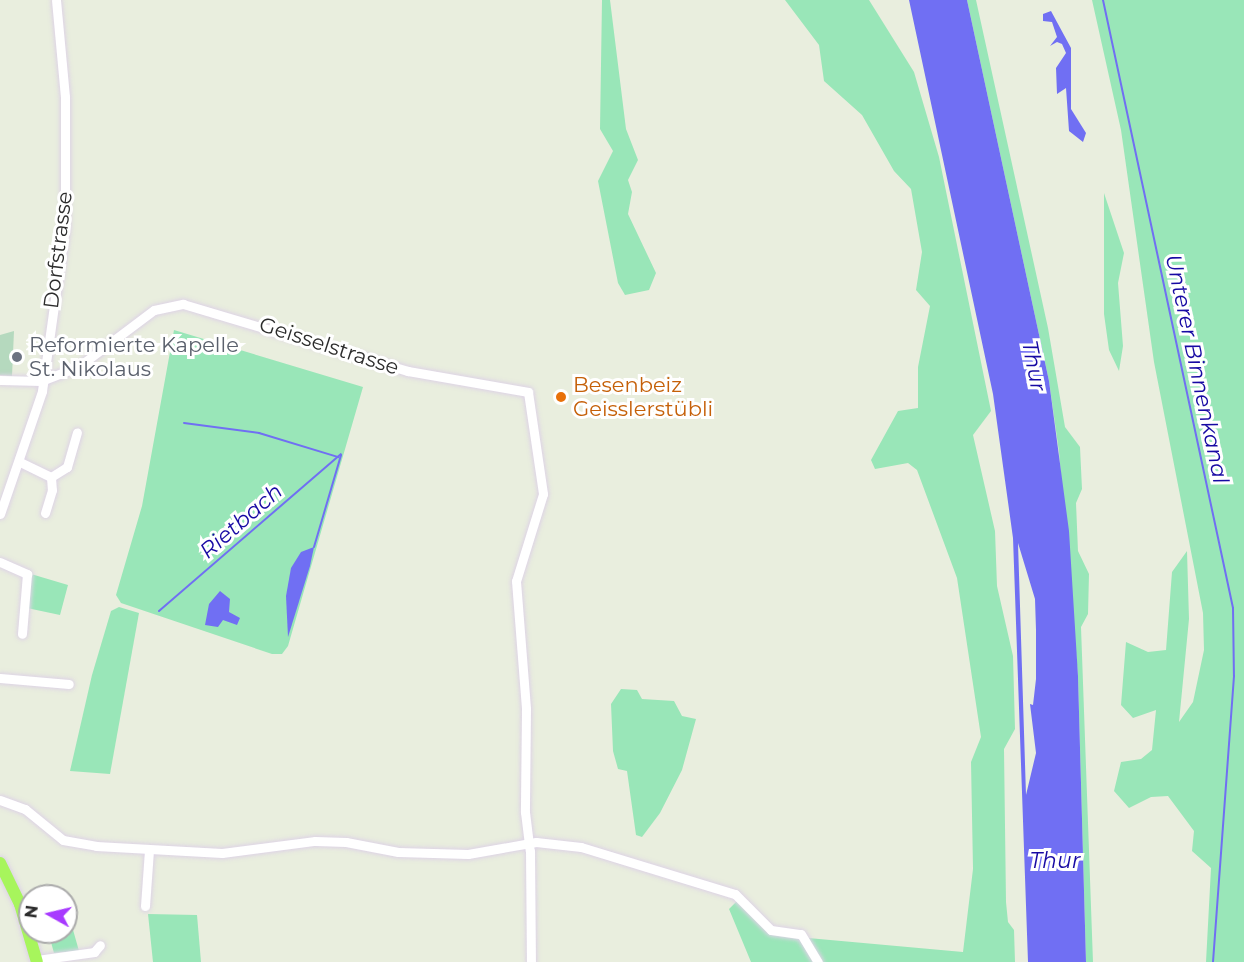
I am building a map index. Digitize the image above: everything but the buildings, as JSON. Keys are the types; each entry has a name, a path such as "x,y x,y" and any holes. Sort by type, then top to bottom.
{"main road":[{"path":"0,863 20,904 37,961"}],"street":[{"name":"Dorfstrasse","path":"0,514 20,462 45,380 48,326 65,227 67,158 57,0"},
{"name":"Geisselstrasse","path":"45,380 94,358 153,310 183,304 408,371 528,392 543,494 516,581 526,709 528,843"},
{"path":"0,380 45,380"},
{"path":"51,477 67,467 77,432"},
{"path":"20,462 51,477"},
{"path":"45,513 52,490 51,477"},
{"path":"0,562 27,574 22,634"},
{"path":"0,678 69,684"},
{"path":"0,800 25,809 68,842 149,850 252,851 315,841 346,842 398,852 468,854 528,843 581,847 735,894 771,930 801,934 818,962"},
{"path":"528,843 531,962"},
{"path":"145,906 149,850"},
{"path":"37,961 94,952 100,945"}],"green space":[{"path":"602,0 610,0 626,129 638,160 628,180 632,192 628,214 656,273 649,290 625,295 618,283 598,181 613,151 600,129"},
{"path":"785,0 869,0 914,72 939,157 991,411 973,435 995,531 997,586 1013,656 1015,729 1004,749 1006,902 1008,922 1014,930 1015,962 820,962 808,938 963,952 973,869 971,762 981,737 957,578 917,470 908,463 875,469 871,460 898,411 918,408 918,367 930,306 916,290 922,252 911,189 894,171 862,115 824,81 819,45"},
{"path":"967,0 976,0 1048,328 1065,427 1080,447 1082,489 1076,503 1078,551 1089,574 1088,614 1081,627 1093,962 1086,962 1078,676 1059,452 1049,381"},
{"path":"1092,0 1244,0 1244,962 1206,962 1211,868 1192,851 1194,831 1168,796 1151,797 1129,808 1114,791 1121,762 1141,759 1152,750 1156,710 1133,718 1121,705 1126,642 1148,652 1166,650 1172,572 1187,551 1189,619 1179,722 1193,702 1204,650 1203,613 1154,362 1121,130"},
{"path":"1104,193 1124,253 1118,283 1123,346 1119,371 1109,350 1104,314"},
{"path":"174,330 363,387 288,646 282,654 272,654 121,603 116,595 142,506"},
{"path":"14,331 12,376 0,375 0,335"},
{"path":"31,574 68,585 60,615 27,608"},
{"path":"119,607 139,613 110,774 70,771 92,675 111,611"},
{"path":"621,689 637,690 642,699 674,701 682,716 696,719 682,770 660,813 642,837 636,835 627,771 618,769 613,751 611,704"},
{"path":"739,899 764,926 798,938 815,962 751,962 729,909"},
{"path":"148,914 197,915 201,962 153,962"},
{"path":"52,944 77,944 79,951 54,953"}],"water":[{"name":"Thur","path":"909,0 967,0 1049,381 1069,531 1078,676 1086,962 1028,962 1013,538 993,394","holes":["1018,543 1035,599 1036,679 1033,705 1030,704 1036,753 1026,795"]},
{"path":"1051,11 1071,48 1071,109 1086,133 1083,142 1069,131 1066,88 1057,94 1056,68 1066,53 1062,44 1057,42 1050,46 1057,37 1052,22 1043,21 1043,14"},
{"path":"314,547 288,637 286,596 291,568 301,552"},
{"path":"220,591 230,599 229,612 240,618 237,625 223,620 218,627 205,625 209,604"}],"waterway":[{"name":"Unterer Binnenkanal","path":"1103,0 1233,608 1234,676 1213,962"},
{"path":"184,423 259,433 338,457"},
{"name":"Rietbach","path":"159,611 341,454"},
{"path":"314,547 341,455"}],"place":[{"name":"Reformierte Kapelle St. Nikolaus","path":"17,357"},
{"name":"Besenbeiz Geisslerstübli","path":"561,397"}]}
